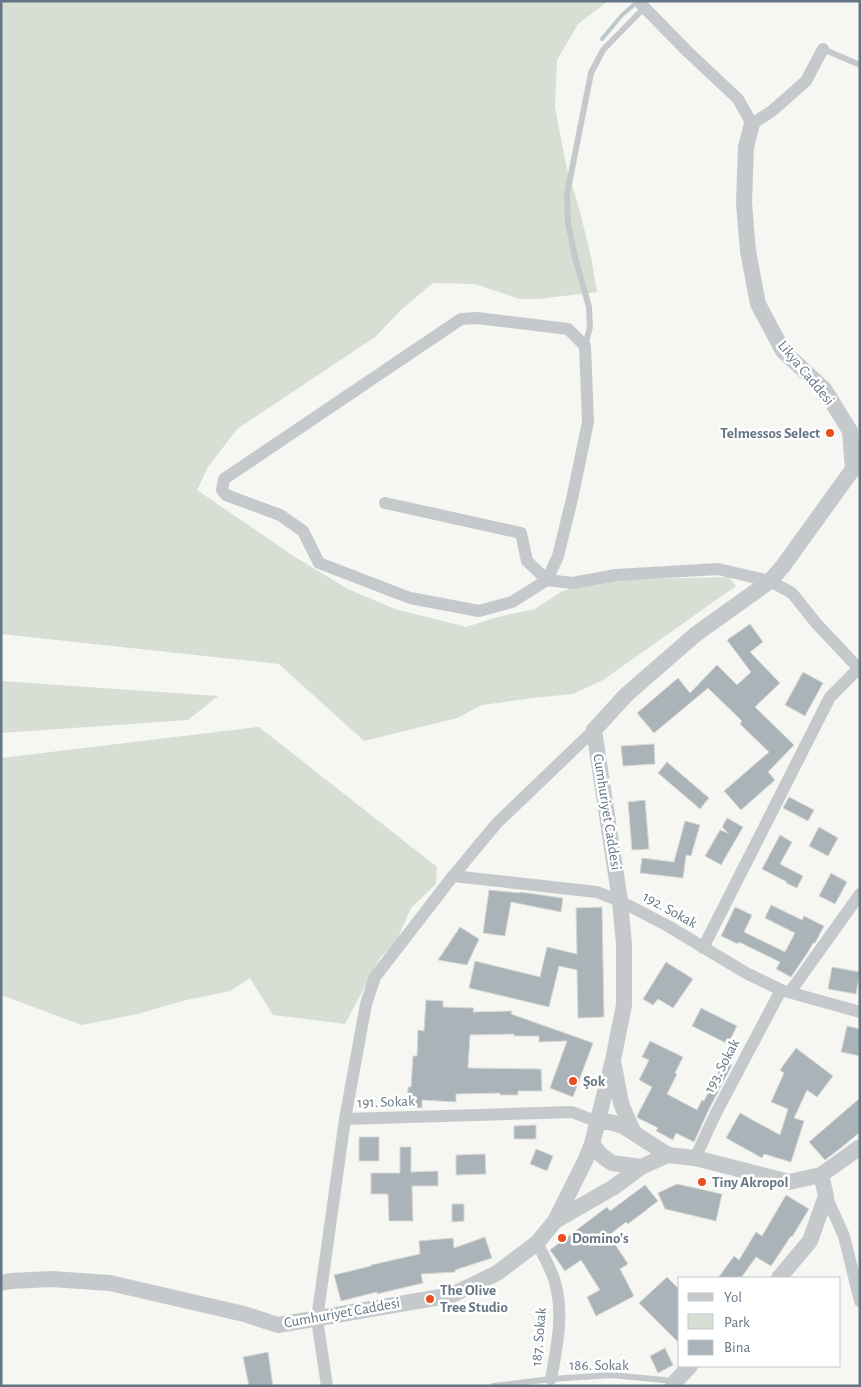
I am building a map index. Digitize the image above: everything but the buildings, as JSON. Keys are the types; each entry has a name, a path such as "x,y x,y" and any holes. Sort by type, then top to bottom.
{"street":[{"path":"641,5 738,99 752,124 772,110 806,81 823,49"},
{"name":"Likya Caddesi","path":"752,124 746,147 744,203 748,251 758,304 783,351 824,389 855,427 857,472 770,581"},
{"path":"477,318 568,330 585,346 588,422 558,556 547,580 512,602 479,611 410,598 319,564 303,531 280,516 226,495 222,490 224,478 461,319 477,318"},
{"path":"385,503 521,533 527,561 547,580 572,583 616,575 718,569 770,581 792,593 816,623 859,669 830,697 703,948"},
{"path":"345,1119 366,1004 374,977 453,876 497,823 594,730 626,695 696,634 770,581"},
{"name":"Cumhuriyet Caddesi","path":"1,1283 51,1279 110,1284 244,1314 278,1325 452,1295 497,1273 537,1243 555,1221 592,1144 624,1006 624,946 620,901 594,730"},
{"name":"192. Sokak","path":"453,876 597,892 620,901 668,926 746,973 786,991 860,1012"},
{"name":"193. Sokak","path":"695,1158 716,1113 786,991 860,894"},
{"path":"613,1060 621,1103 626,1118 643,1148 644,1158 641,1167"},
{"name":"191. Sokak","path":"327,1386 317,1318 345,1119 572,1112 598,1122"},
{"path":"598,1122 610,1122 623,1126 668,1155 695,1158 789,1182 821,1175 860,1147"},
{"path":"592,1144 612,1163 641,1167"},
{"path":"555,1221 614,1187 641,1167 668,1155"},
{"path":"821,1175 826,1196 844,1236 858,1300 860,1301"},
{"path":"781,1277 810,1241 826,1196"},
{"name":"187. Sokak","path":"537,1243 555,1281 560,1313 557,1349 551,1379"},
{"path":"674,1384 689,1367"}],"lane":[{"path":"585,346 590,327 589,307 575,257 568,222 567,194 591,73 603,50 641,5"},
{"path":"823,49 860,66"},
{"name":"186. Sokak","path":"493,1386 551,1379 612,1375 674,1384"}],"green space":[{"path":"1,1 608,1 578,24 557,60 555,107 566,165 591,257 597,292 538,299 520,299 475,284 433,283 401,310 375,337 237,429 208,467 197,490 295,557 348,589 395,609 466,627 498,617 535,609 562,591 604,580 729,577 736,586 603,680 573,694 482,705 457,718 364,741 279,664 1,634"},
{"path":"1,681 218,696 188,720 1,733"},
{"path":"259,727 437,867 436,884 411,908 396,942 380,958 345,1024 273,1015 250,978 230,991 182,1001 138,1014 82,1025 1,995 1,758"}],"waterway":[{"path":"602,39 622,15 636,3"}],"place":[{"name":"Telmessos Select","path":"830,433"},
{"name":"Şok","path":"573,1081"},
{"name":"Tiny Akropol","path":"702,1182"},
{"name":"Domino's","path":"562,1238"},
{"name":"The Olive Tree Studio","path":"430,1299"}]}
